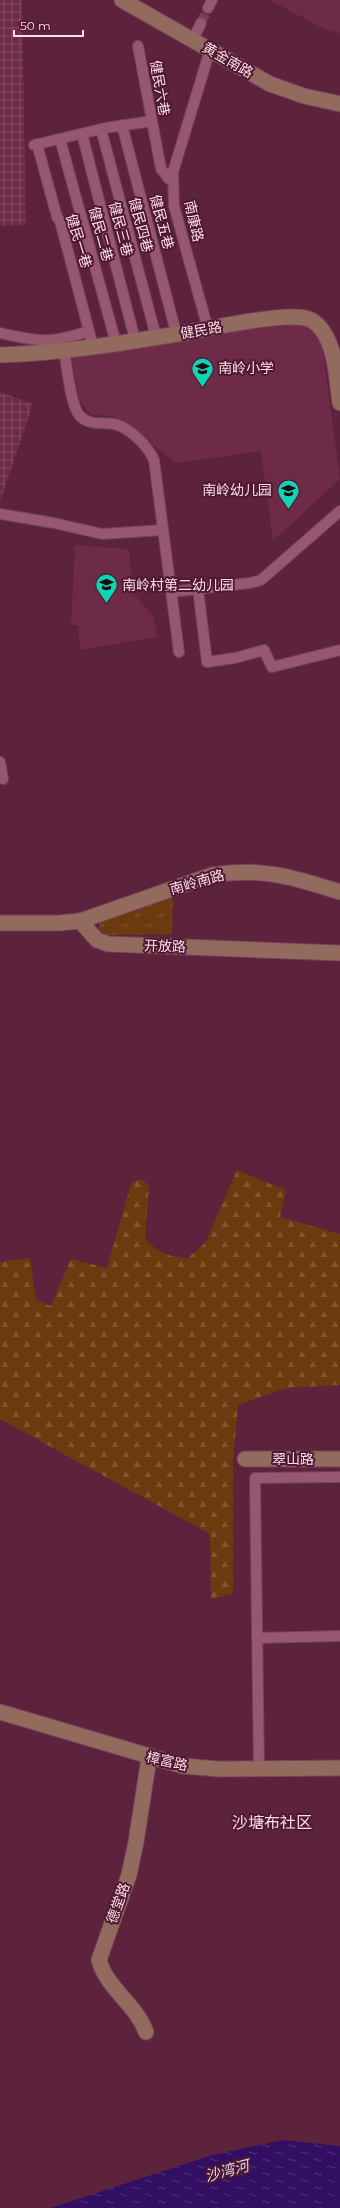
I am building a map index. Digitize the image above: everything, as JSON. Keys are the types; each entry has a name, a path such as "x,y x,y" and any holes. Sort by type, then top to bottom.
{"street":[{"name":"黄金南路","path":"122,0 270,84 304,96 340,104"},
{"path":"193,40 201,23"},
{"name":"健民六巷","path":"138,46 161,169 169,179 173,180"},
{"name":"南康路","path":"208,329 174,206 173,172 210,50"},
{"path":"60,139 101,129 152,121"},
{"name":"健民五巷","path":"122,125 174,325"},
{"name":"健民四巷","path":"101,129 154,329"},
{"name":"健民三巷","path":"82,134 134,332"},
{"name":"健民一巷","path":"60,139 36,145 57,217 60,221 93,346"},
{"name":"健民二巷","path":"60,139 114,336"},
{"name":"健民路","path":"0,355 64,350 256,321 303,317 312,320 335,346 340,403"},
{"path":"0,333 34,341 46,341 63,339 89,331"},
{"path":"64,350 74,403 79,415 85,420 94,424 114,424 123,428 150,450 154,460 179,652"},
{"path":"171,592 261,580 340,511"},
{"path":"0,514 54,523 102,534 163,530"},
{"path":"198,589 207,662 235,658 264,650 272,667 340,650"},
{"path":"0,762 3,779"},
{"name":"南岭南路","path":"80,921 212,875 231,872 261,872 293,877 340,892"},
{"path":"0,923 59,923 80,921"},
{"name":"开放路","path":"80,921 97,940 108,944 340,953"},
{"name":"翠山路","path":"245,1459 340,1459"},
{"path":"259,1769 255,1478 340,1477"},
{"path":"257,1638 340,1636"},
{"name":"樟富路","path":"0,1712 149,1758 200,1768 340,1768"},
{"name":"德堂路","path":"146,2032 137,2015 107,1979 99,1960 129,1876 136,1842 149,1758"}],"shaded area":[{"path":"0,0 22,0 26,225 0,226"},
{"path":"269,0 340,0 340,33 323,28"},
{"name":"南岭小学","path":"295,323 304,324 315,333 322,344 340,479 273,541 261,451 177,463 113,416 91,415 80,401 70,355"},
{"path":"0,392 33,404 0,502"},
{"name":"南岭村第二幼儿园","path":"75,545 129,549 133,593 154,617 157,637 80,650 78,625 71,625"}],"green space":[{"path":"173,897 172,934 102,935 99,932 99,923 102,920"},
{"path":"237,1170 286,1190 280,1217 340,1234 340,1385 286,1388 238,1405 233,1462 233,1594 211,1599 210,1534 0,1419 0,1262 30,1258 36,1300 51,1306 71,1259 107,1268 131,1184 136,1180 143,1180 149,1186 145,1238 159,1251 175,1257 188,1258 205,1243"}],"water":[{"name":"沙湾河","path":"283,2140 340,2146 340,2208 51,2208 212,2155"}],"tunnel":[{"path":"201,23 208,8"}],"place":[{"name":"南岭小学","path":"203,388"},
{"name":"南岭幼儿园","path":"288,510"},
{"name":"南岭村第二幼儿园","path":"107,604"}],"district":[{"name":"沙塘布社区","path":"272,1822"}]}
